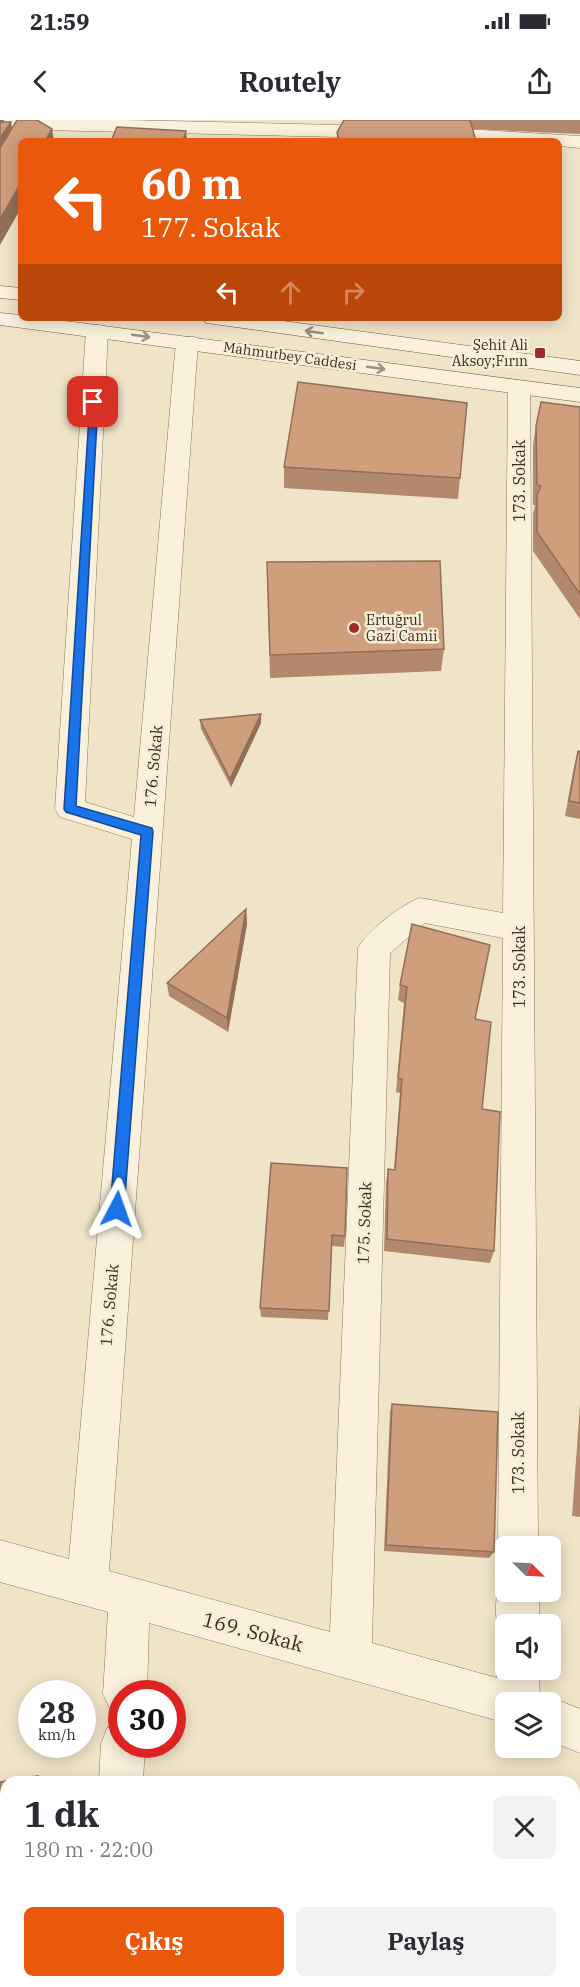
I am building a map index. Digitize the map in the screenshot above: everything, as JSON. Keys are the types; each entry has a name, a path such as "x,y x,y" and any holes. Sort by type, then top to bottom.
{"street":[{"path":"0,124 28,121 100,133 408,133 504,138"},
{"path":"562,141 580,142"},
{"name":"Mahmutbey Caddesi","path":"0,319 580,395"},
{"name":"Mahmutbey Caddesi","path":"236,321 580,368"},
{"path":"97,331 70,809 147,832"},
{"name":"176. Sokak","path":"87,1585 187,342"},
{"name":"173. Sokak","path":"518,1536 519,387"},
{"name":"175. Sokak","path":"350,1659 374,948 420,910 519,929"},
{"name":"169. Sokak","path":"0,1561 495,1699"},
{"path":"126,1680 129,1598"},
{"path":"561,1723 580,1731"},
{"path":"121,1776 122,1758"}],"building":[{"path":"17,120 37,120 52,129 47,138 18,138 18,188 0,219 0,148"},
{"path":"344,120 470,120 475,138 338,138 337,132"},
{"path":"0,122 11,122 0,138"},
{"path":"117,127 186,131 184,138 112,138"},
{"path":"298,382 467,403 460,478 284,467"},
{"path":"541,402 580,407 580,594 537,532 537,495 541,486 537,485 536,426"},
{"name":"Ertuğrul Gazi Camii","path":"440,561 444,649 270,655 267,562"},
{"path":"261,714 230,779 200,720"},
{"path":"578,751 580,752 580,803 569,801"},
{"path":"246,909 227,1018 167,983"},
{"path":"412,924 490,945 475,1019 491,1022 482,1109 500,1112 494,1251 387,1239 388,1169 395,1170 402,1079 398,1078 407,987 400,985"},
{"path":"271,1163 347,1168 345,1236 332,1235 329,1311 260,1308"},
{"path":"392,1404 498,1412 494,1552 386,1545"}],"place":[{"name":"Şehit Ali Aksoy;Fırın","path":"540,353"},
{"name":"Ertuğrul Gazi Camii","path":"354,628"}],"route":[{"path":"93,402 70,809 147,832 117,1209"}]}
